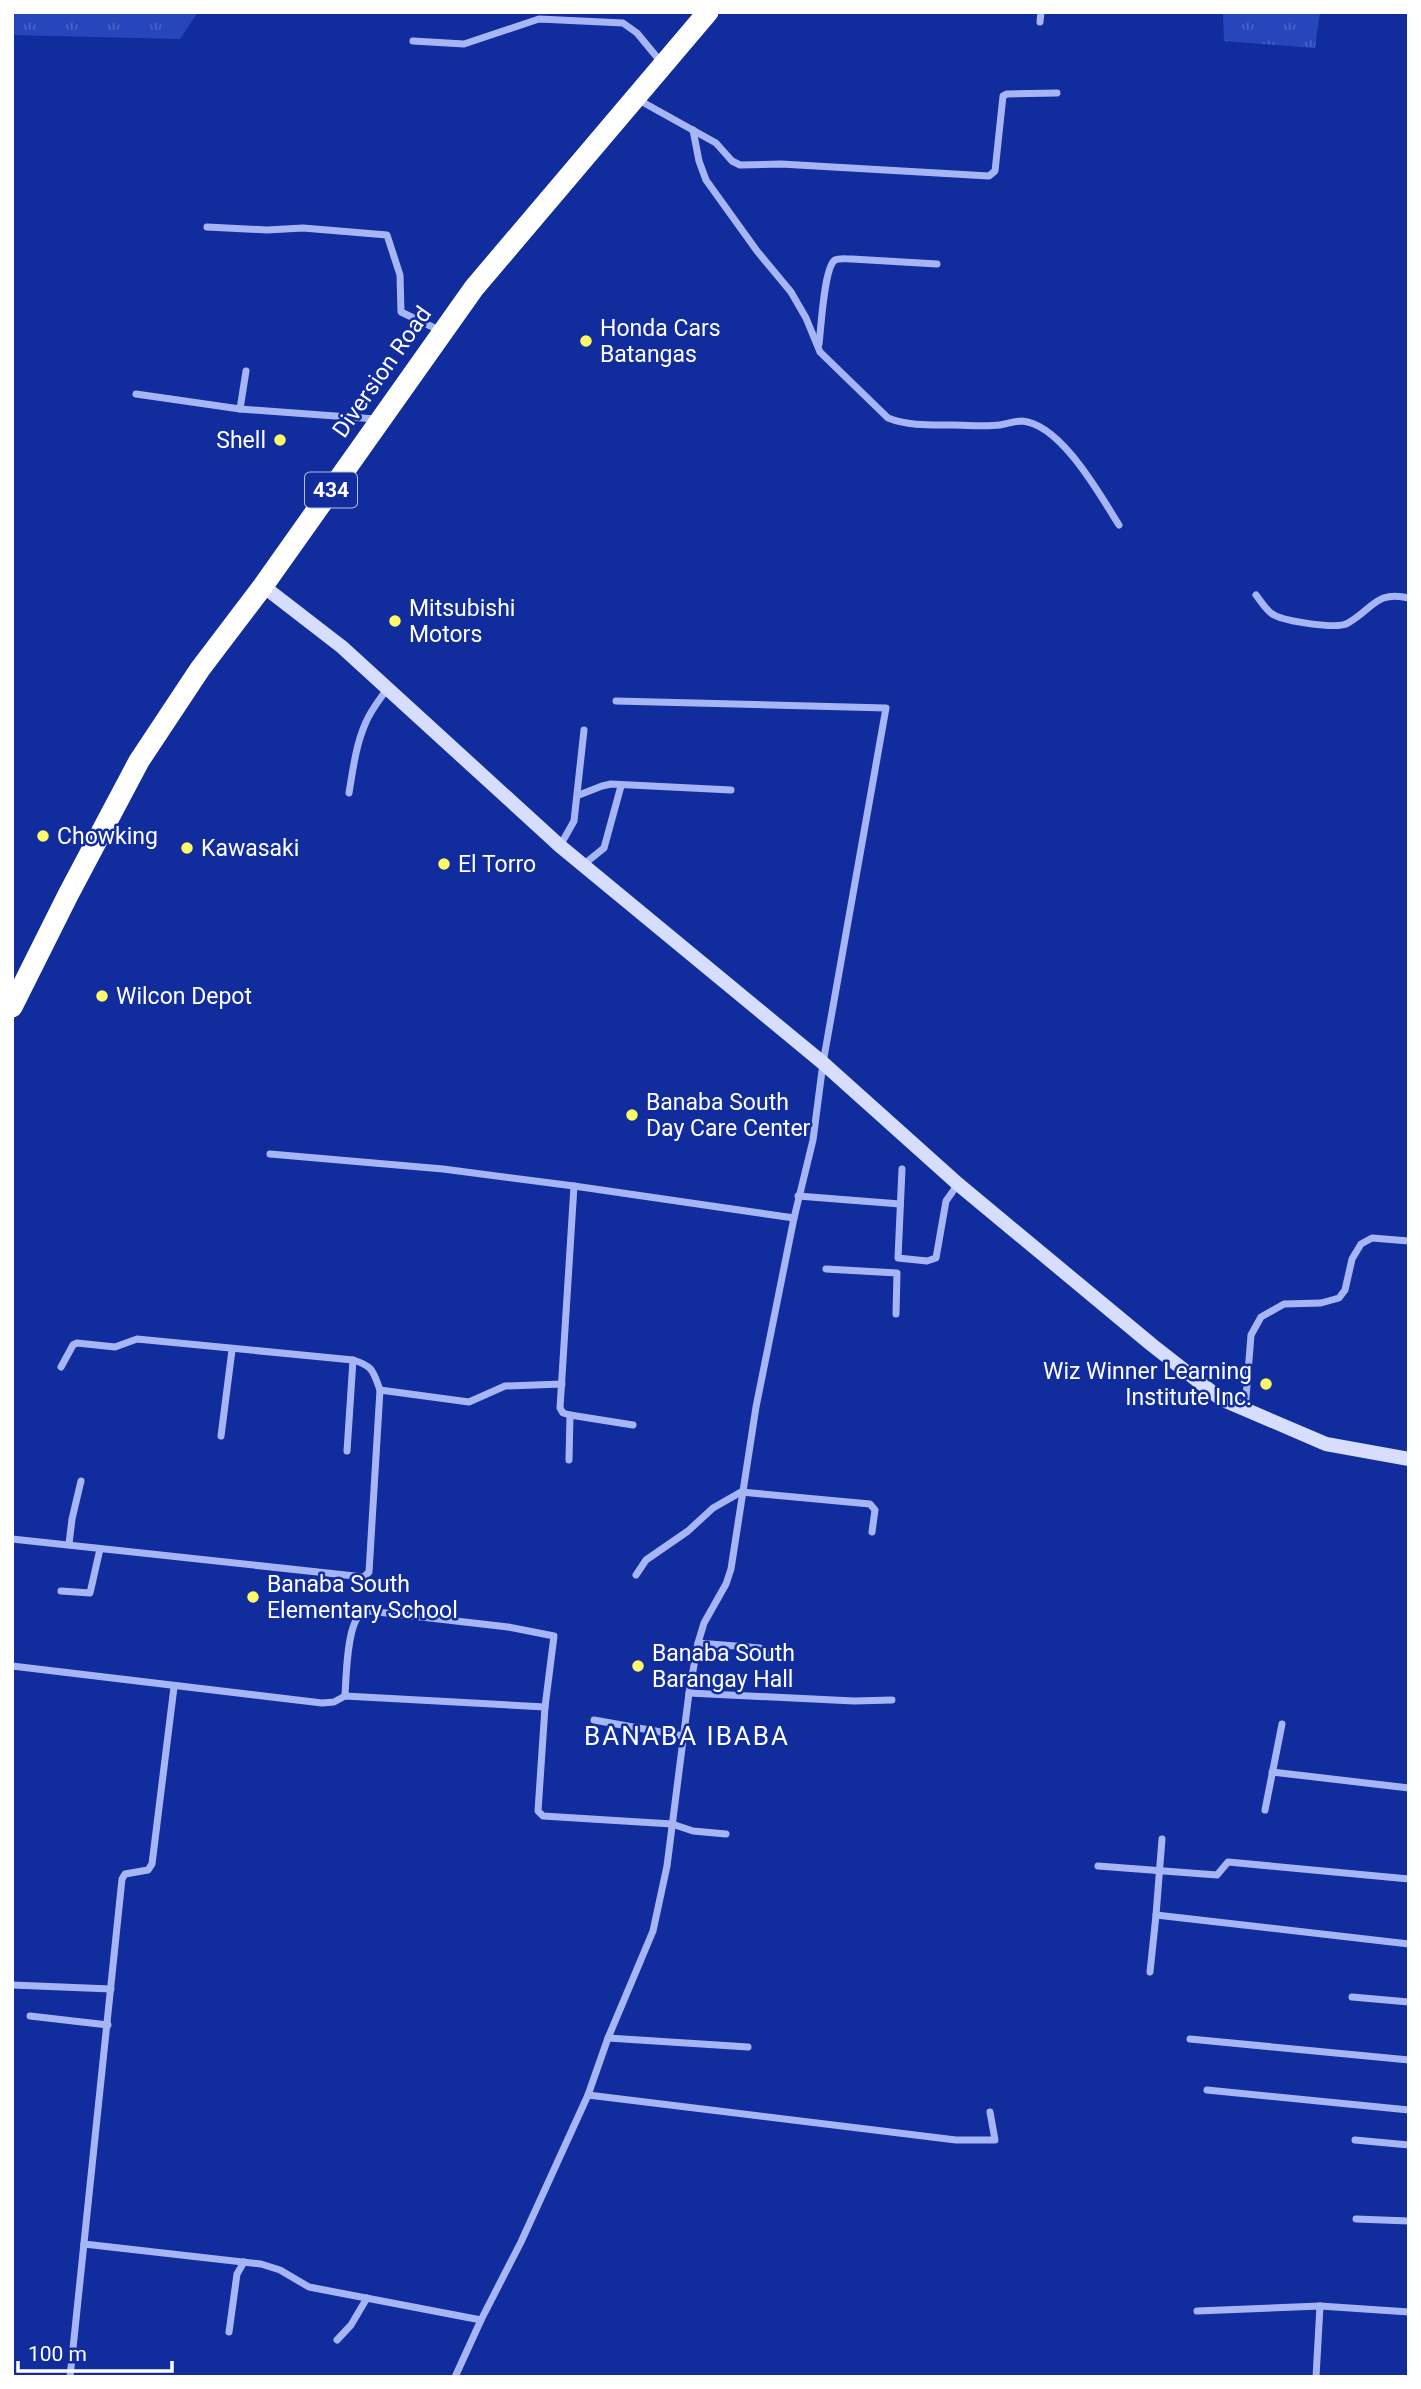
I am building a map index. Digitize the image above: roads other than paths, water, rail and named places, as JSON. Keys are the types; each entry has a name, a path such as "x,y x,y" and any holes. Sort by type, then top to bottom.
{"highway":[{"name":"Diversion Road","path":"12,1007 139,761 200,669 263,586 474,288 708,12"}],"street":[{"path":"1040,22 1041,12"},
{"path":"413,41 464,44 539,19 623,23 637,33 664,65"},
{"path":"636,98 716,143 732,161 740,165 781,164 989,176 995,171 1003,96 1056,93"},
{"path":"693,130 706,180 757,251 791,292 819,345"},
{"path":"207,227 267,230 303,228 387,235 400,275 401,312 442,332"},
{"path":"937,264 852,258 833,261 825,294 820,352 888,418 901,424 998,425 1022,421 1042,429 1058,440 1090,478 1119,525"},
{"path":"240,409 246,371"},
{"path":"136,394 240,409 380,420"},
{"path":"263,586 342,647 560,846 823,1063 958,1184 1221,1399 1326,1444 1409,1459"},
{"path":"1256,595 1275,615 1334,626 1347,624 1382,597 1392,594 1409,598"},
{"path":"349,793 355,755 363,730 387,688"},
{"path":"455,2377 521,2242 588,2095 608,2038 653,1931 667,1866 698,1643 704,1623 726,1584 731,1569 756,1407 798,1196 813,1140 823,1063 886,708 617,701"},
{"path":"560,846 574,821 579,795 584,730"},
{"path":"579,795 602,786 692,786 731,790"},
{"path":"583,865 604,848 621,786"},
{"path":"270,1154 443,1169 794,1218"},
{"path":"896,1314 902,1169"},
{"path":"898,1258 927,1261 936,1258 946,1201 958,1184"},
{"path":"574,1186 560,1408 563,1413 570,1415 633,1425"},
{"path":"798,1196 900,1205"},
{"path":"1245,1411 1251,1335 1261,1317 1284,1304 1321,1303 1339,1298 1345,1290 1352,1259 1361,1244 1372,1238 1409,1241"},
{"path":"826,1269 897,1273"},
{"path":"12,1539 368,1576 380,1390 373,1370 367,1364 353,1360 137,1339 115,1347 77,1343 73,1345 61,1367"},
{"path":"221,1436 232,1350"},
{"path":"347,1451 353,1360"},
{"path":"380,1390 469,1402 505,1386 562,1384"},
{"path":"569,1460 570,1415"},
{"path":"69,1544 81,1482"},
{"path":"636,1576 646,1560 688,1531 713,1508 741,1492 870,1504 874,1510 872,1532"},
{"path":"61,1591 90,1593 100,1549"},
{"path":"345,1696 347,1656 358,1617 369,1611 386,1611 554,1636 545,1707 538,1811 540,1814 673,1824 693,1831 726,1834"},
{"path":"698,1643 760,1648 766,1657"},
{"path":"12,1666 323,1703 334,1702 345,1696 545,1707"},
{"path":"70,2377 122,1879 125,1874 148,1870 152,1864 174,1686"},
{"path":"689,1693 854,1701 892,1700"},
{"path":"594,1720 683,1736"},
{"path":"1265,1810 1282,1724"},
{"path":"1272,1772 1409,1788"},
{"path":"1150,1972 1162,1839"},
{"path":"1098,1866 1217,1875 1228,1862 1409,1879"},
{"path":"1156,1915 1409,1944"},
{"path":"12,1985 111,1989"},
{"path":"1352,1997 1409,2002"},
{"path":"30,2016 107,2025"},
{"path":"608,2038 748,2047"},
{"path":"1191,2039 1409,2060"},
{"path":"1207,2090 1409,2110"},
{"path":"588,2095 956,2140 995,2140 990,2112"},
{"path":"1355,2140 1409,2145"},
{"path":"1356,2219 1409,2221"},
{"path":"84,2244 261,2264 280,2270 309,2287 481,2320"},
{"path":"229,2332 237,2274 244,2262"},
{"path":"337,2340 351,2325 367,2298"},
{"path":"1316,2377 1320,2306"},
{"path":"1197,2311 1320,2306 1409,2312"}],"place":[{"name":"Honda Cars Batangas","path":"586,341"},
{"name":"Shell","path":"280,440"},
{"name":"Mitsubishi Motors","path":"395,621"},
{"name":"Chowking","path":"43,836"},
{"name":"Kawasaki","path":"187,848"},
{"name":"El Torro","path":"444,864"},
{"name":"Wilcon Depot","path":"102,996"},
{"name":"Banaba South Day Care Center","path":"632,1115"},
{"name":"Wiz Winner Learning Institute Inc.","path":"1266,1384"},
{"name":"Banaba South Elementary School","path":"253,1597"},
{"name":"Banaba South Barangay Hall","path":"638,1666"}],"district":[{"name":"BANABA IBABA","path":"687,1736"}]}
